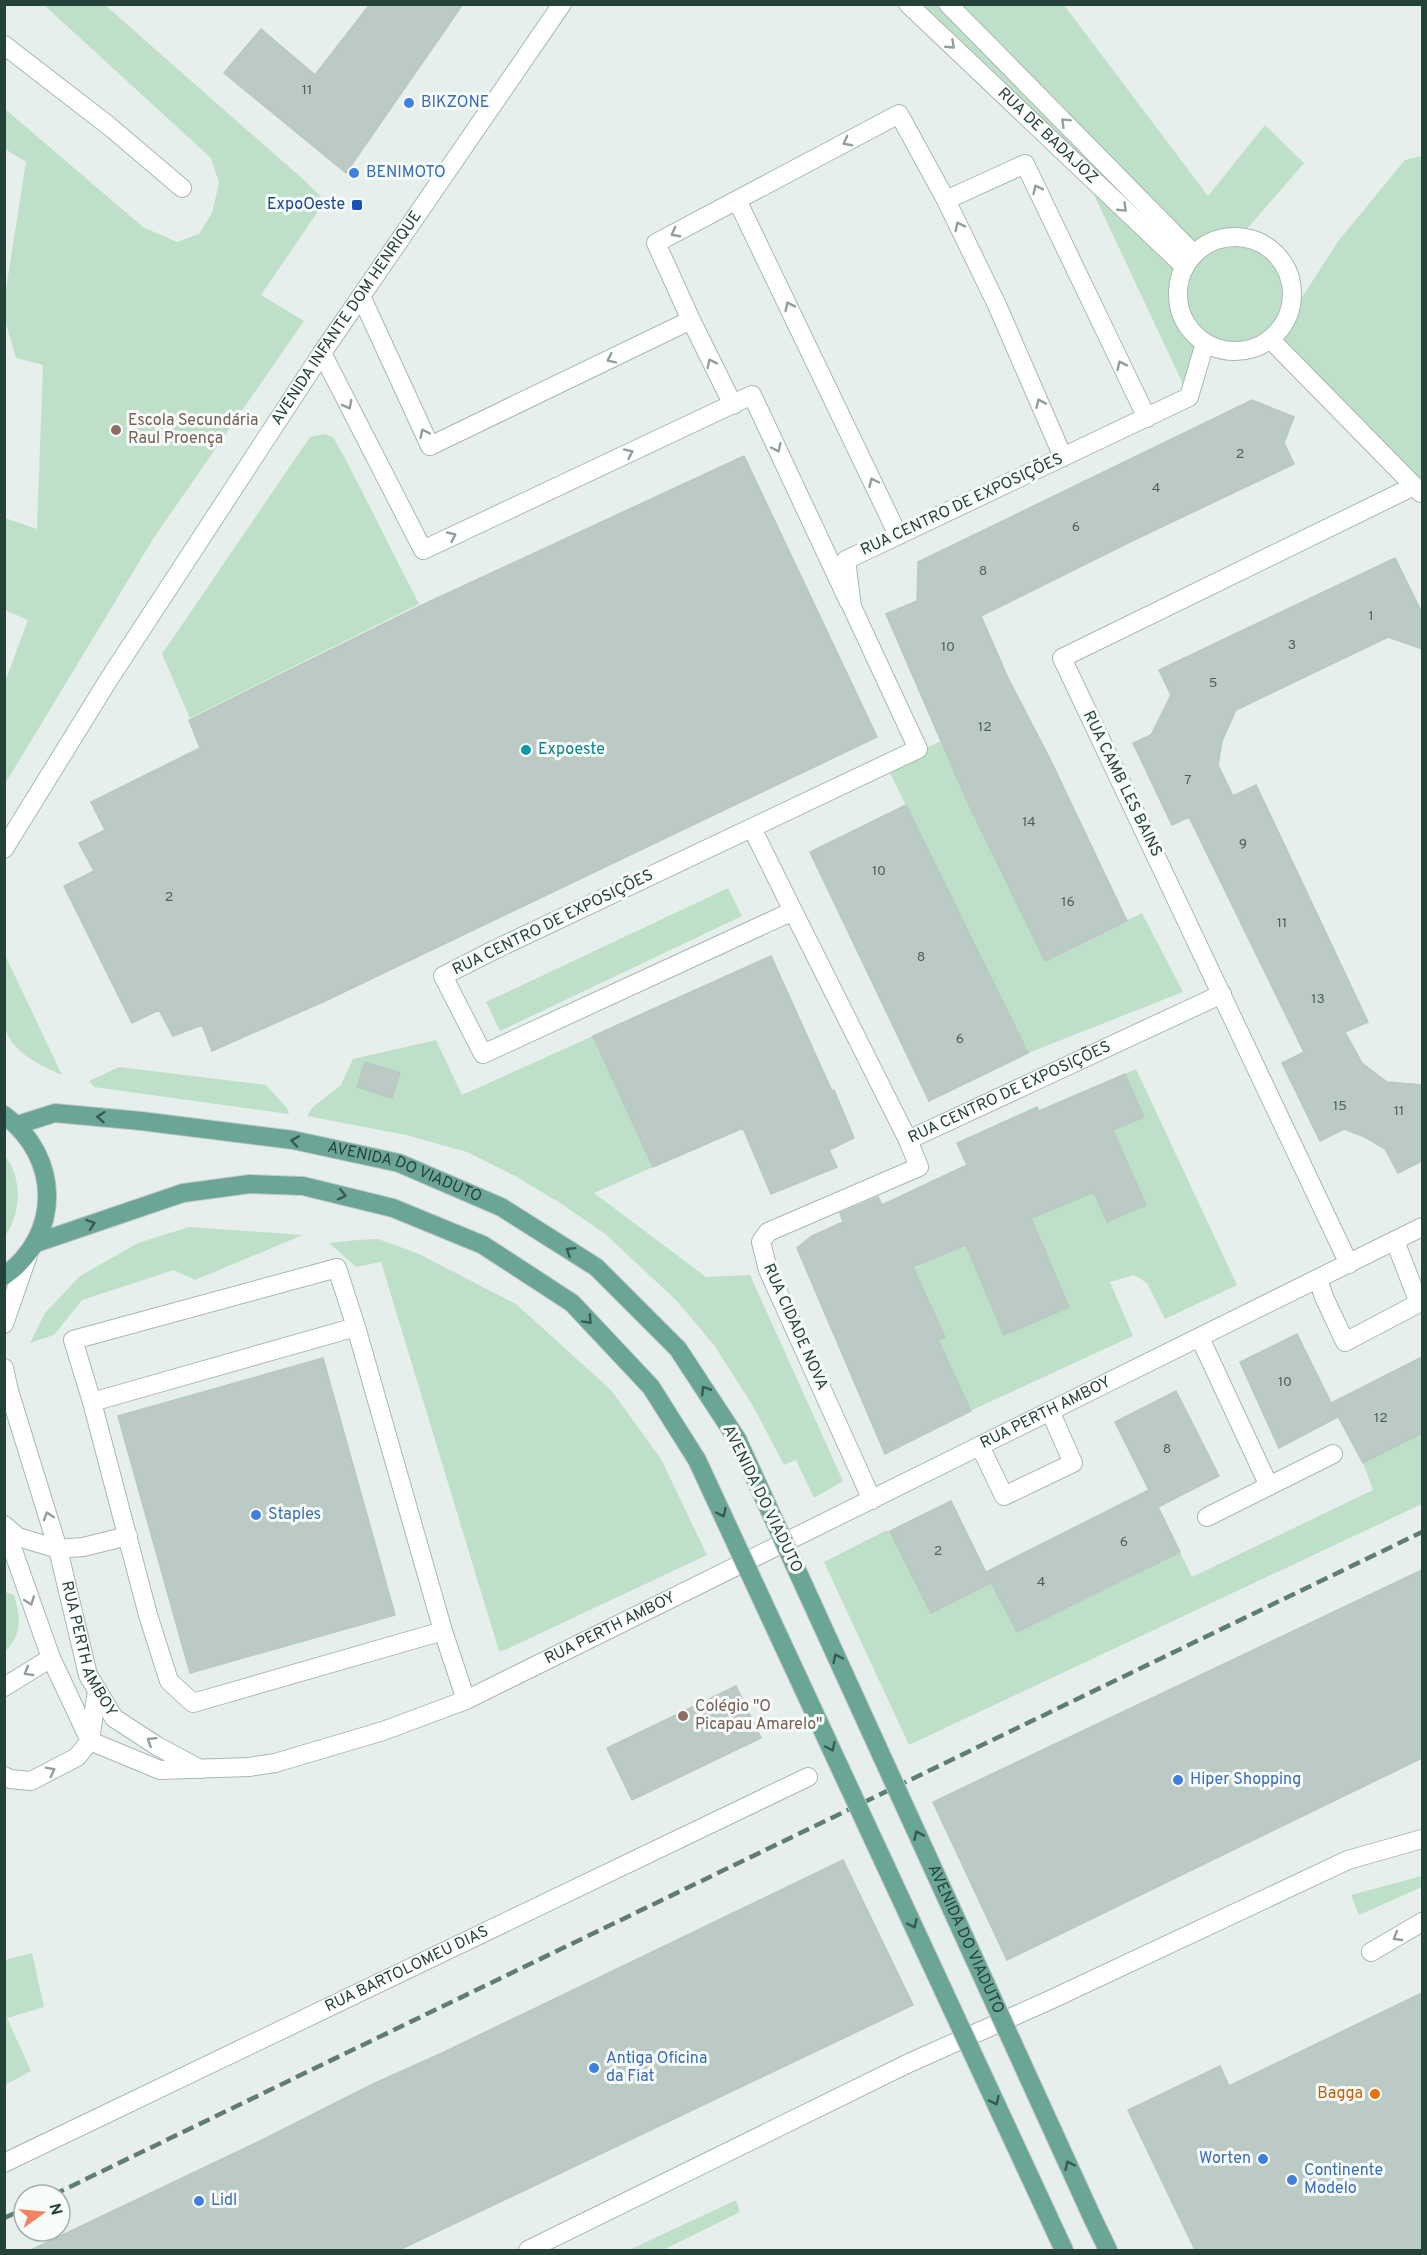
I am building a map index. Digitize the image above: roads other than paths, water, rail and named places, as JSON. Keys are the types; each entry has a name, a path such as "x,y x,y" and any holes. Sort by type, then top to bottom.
{"main road":[{"name":"AVENIDA DO VIADUTO","path":"8,1117 55,1113 141,1121 292,1140 399,1162 501,1207 596,1267 678,1349 737,1439 1108,2250"},
{"path":"4,1276 15,1269 32,1249 46,1213 47,1181 37,1150 8,1117"},
{"path":"32,1249 183,1193 250,1184 303,1186 393,1208 483,1245 572,1303 651,1387 698,1460 1064,2250"}],"street":[{"name":"AVENIDA INFANTE DOM HENRIQUE","path":"4,849 109,679 322,353 562,4"},
{"name":"RUA DE BADAJOZ","path":"908,4 1190,260"},
{"path":"952,7 1190,260"},
{"path":"4,45 109,126 182,188"},
{"path":"733,405 656,243 899,114 946,200 997,305 1064,457"},
{"path":"946,200 1025,164 1147,418"},
{"path":"737,200 898,535"},
{"path":"1223,238 1251,239 1267,246 1282,260 1289,272 1292,285 1292,307 1281,330 1271,340 1244,351 1218,349 1205,343 1190,329 1181,311 1178,289 1190,260 1208,244 1223,238"},
{"path":"361,296 430,446 691,320"},
{"path":"1271,340 1418,490"},
{"name":"RUA CENTRO DE EXPOSIÇÕES","path":"1205,343 1189,397 846,560 852,607 918,749 443,976 483,1054 793,911 908,1140 1222,994"},
{"path":"322,353 423,550 752,395 852,607"},
{"name":"RUA CAMB LES BAINS","path":"1349,1264 1062,658 1418,490"},
{"path":"752,828 793,911"},
{"name":"RUA CIDADE NOVA","path":"872,1500 768,1270 760,1242 768,1232 919,1167 908,1140"},
{"name":"RUA PERTH AMBOY","path":"4,1368 58,1549 88,1675 114,1718 157,1746 202,1769 275,1763 383,1731 466,1700 1422,1227"},
{"path":"1318,1279 1323,1297 1345,1342 1419,1303 1395,1241"},
{"path":"4,1324 32,1249"},
{"path":"443,1631 193,1703 169,1681 148,1615 92,1402 73,1340 337,1268 443,1631 466,1700"},
{"path":"92,1402 356,1327"},
{"path":"1200,1338 1269,1486"},
{"path":"980,1446 1004,1496 1073,1463 1050,1411"},
{"path":"1207,1516 1333,1454"},
{"path":"5,1526 18,1537 58,1549 83,1547 128,1536"},
{"path":"5,1526 10,1563 90,1741 160,1770 202,1769"},
{"path":"4,1687 51,1658"},
{"path":"4,1776 10,1779 32,1781 77,1757 90,1741 97,1690"},
{"name":"RUA BARTOLOMEU DIAS","path":"4,2163 808,1776"},
{"path":"528,2250 909,2063 1050,2000 1348,1860 1422,1839"},
{"path":"1371,1952 1422,1922"}],"railway":[{"path":"72,2186 1422,1532"},
{"path":"4,2218 12,2214"}],"place":[{"name":"BIKZONE","path":"409,103"},
{"name":"BENIMOTO","path":"354,173"},
{"name":"ExpoOeste","path":"357,205"},
{"name":"Escola Secundária Raul Proença","path":"116,430"},
{"name":"Expoeste","path":"526,750"},
{"name":"Staples","path":"256,1515"},
{"name":"Colégio \"O Picapau Amarelo\"","path":"683,1716"},
{"name":"Hiper Shopping","path":"1178,1780"},
{"name":"Antiga Oficina da Fiat","path":"594,2068"},
{"name":"Bagga","path":"1375,2094"},
{"name":"Worten","path":"1263,2159"},
{"name":"Continente Modelo","path":"1292,2180"},
{"name":"Lidl","path":"199,2201"}]}
